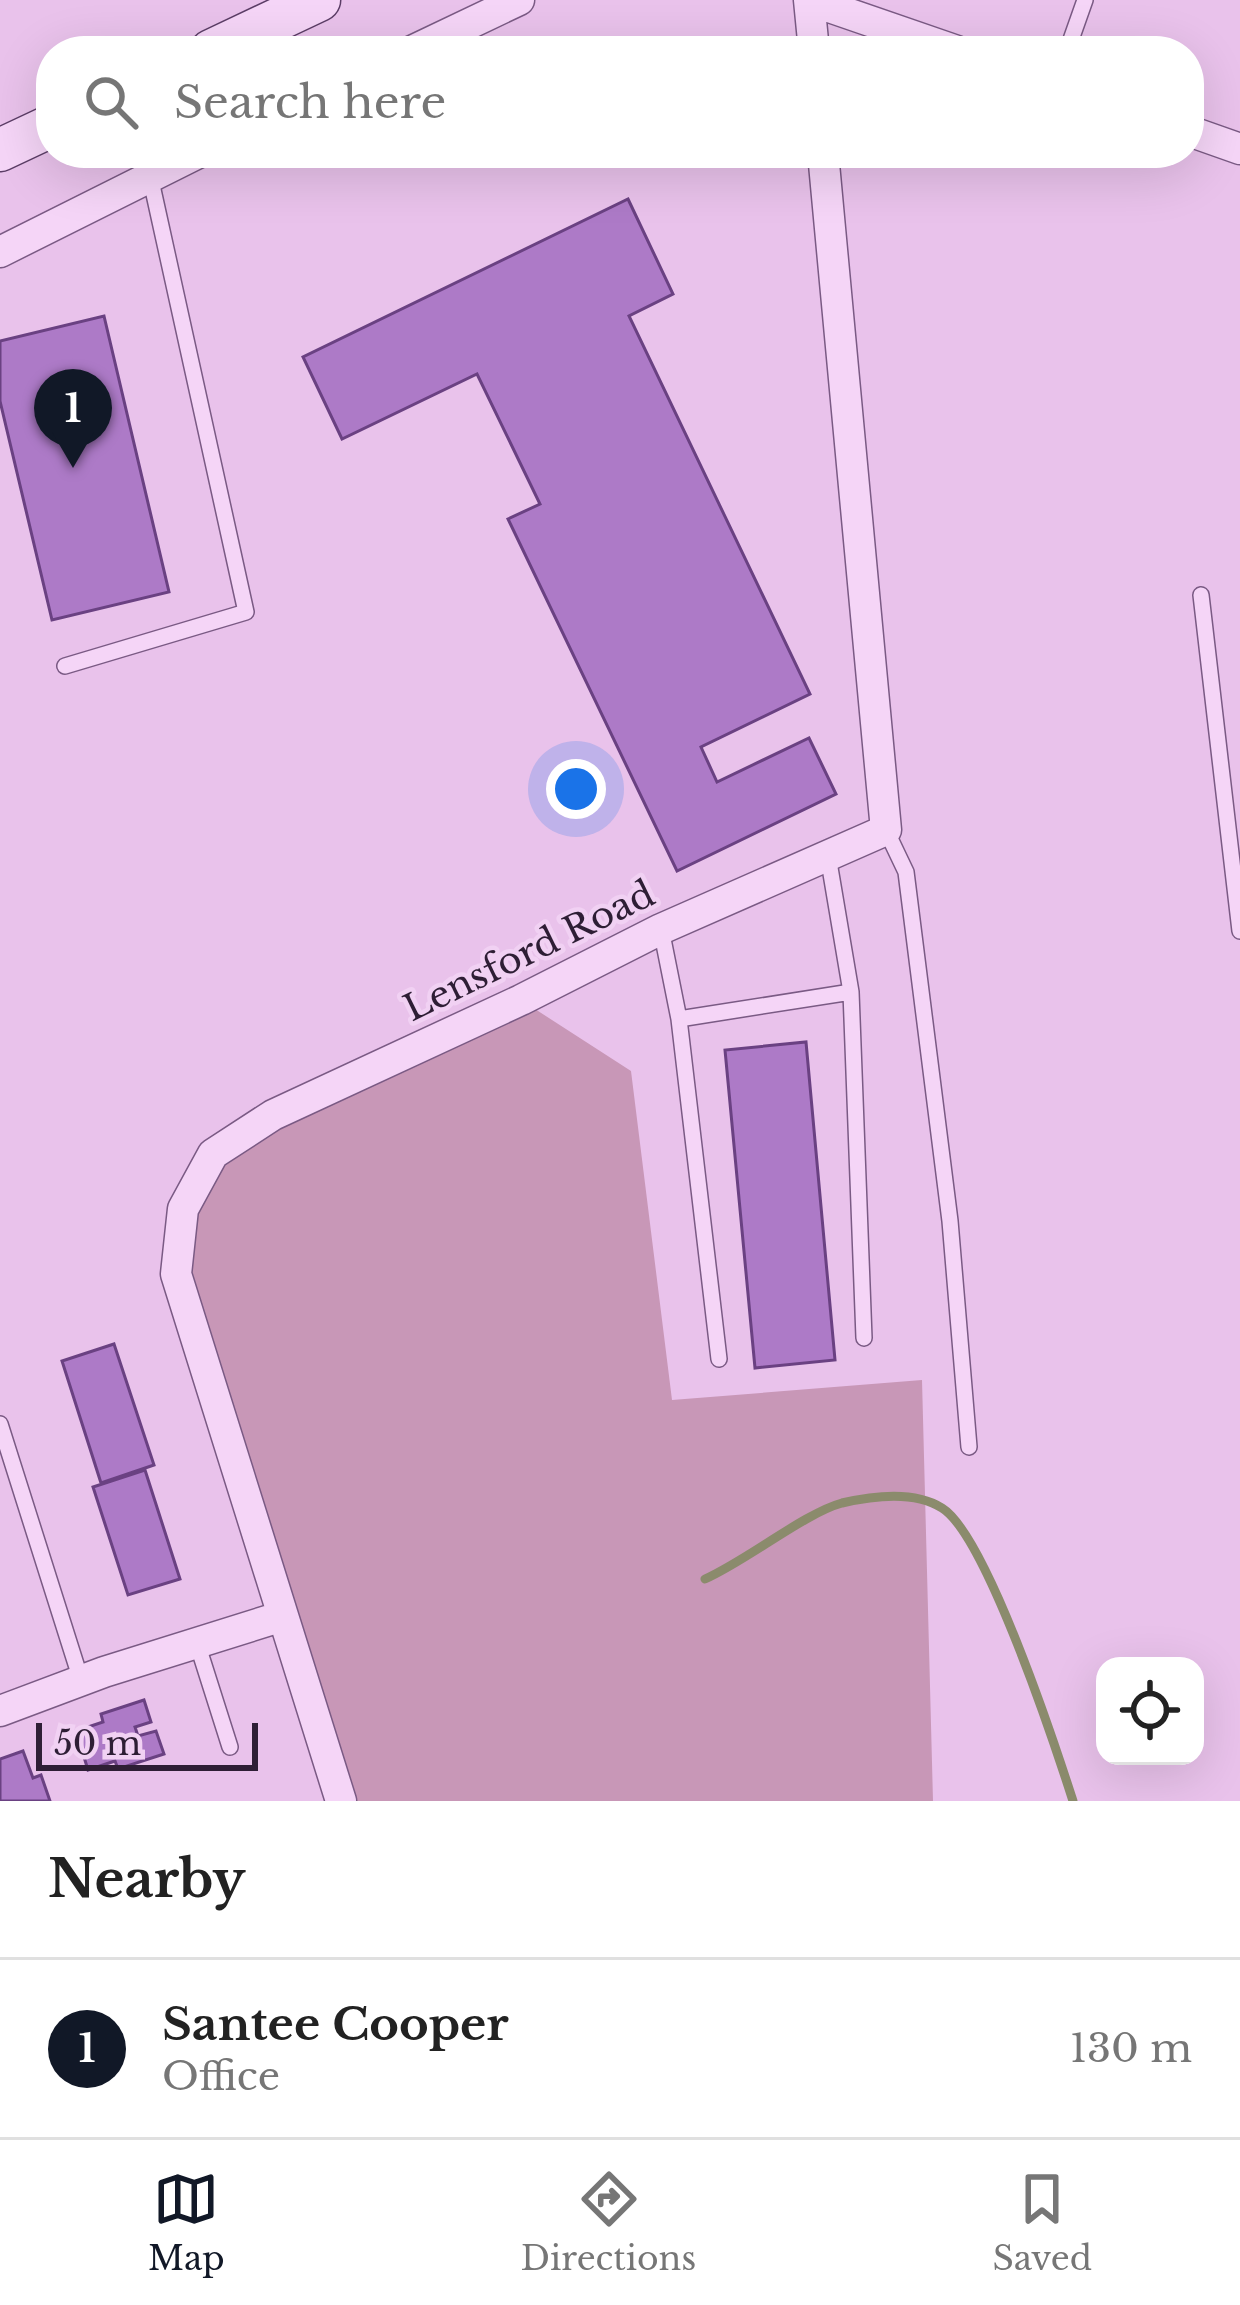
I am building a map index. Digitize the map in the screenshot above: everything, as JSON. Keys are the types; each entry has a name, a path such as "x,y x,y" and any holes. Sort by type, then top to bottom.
{"main road":[{"path":"243,36 319,0"},
{"path":"0,150 36,133"}],"street":[{"path":"443,36 519,0"},
{"path":"813,36 809,0 913,36"},
{"path":"1204,136 1240,149"},
{"path":"0,252 138,168"},
{"path":"824,168 886,830"},
{"name":"Lensford Road","path":"341,1801 176,1274 183,1209 213,1154 273,1115 661,929 886,830"},
{"path":"0,1711 283,1616"}],"lane":[{"path":"1072,36 1085,0"},
{"path":"65,666 245,612 146,168"},
{"path":"1201,595 1240,931"},
{"path":"886,830 906,872 950,1221 969,1447"},
{"path":"828,856 851,992 865,1338"},
{"path":"661,929 679,1018 719,1359"},
{"path":"679,1018 851,992"},
{"path":"0,1424 81,1681"},
{"path":"197,1643 230,1748"}],"shaded area":[{"path":"521,1000 631,1071 672,1400 922,1380 933,1801 341,1801 176,1274 213,1155"}],"building":[{"path":"628,199 673,294 629,316 810,694 701,747 717,782 809,738 836,794 677,871 508,519 540,504 477,374 342,439 303,357"},
{"path":"104,316 169,592 52,620 0,401 0,341"},
{"path":"806,1042 835,1360 755,1368 725,1050"},
{"path":"114,1344 154,1465 101,1483 62,1361"},
{"path":"145,1470 180,1579 128,1595 93,1487"},
{"path":"144,1700 151,1722 135,1727 138,1736 156,1731 164,1754 118,1769 115,1761 88,1770 76,1731 103,1722 101,1714"},
{"path":"23,1751 33,1778 41,1775 50,1801 0,1801 0,1759"}],"waterway":[{"path":"705,1579 842,1503 906,1497 942,1508 960,1526 998,1598 1073,1801"}],"place":[{"name":"Santee Cooper","path":"73,468"}]}
